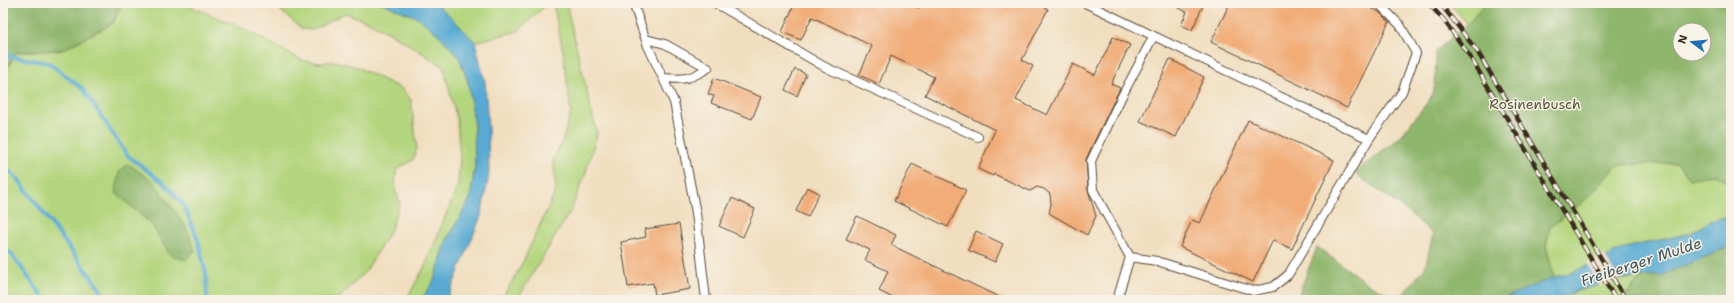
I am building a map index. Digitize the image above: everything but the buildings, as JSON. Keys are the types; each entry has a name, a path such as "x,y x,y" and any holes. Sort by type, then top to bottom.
{"lane":[{"path":"633,3 657,67 664,78 674,102 696,213 706,300"},
{"path":"715,3 825,67 978,137"},
{"path":"1085,3 1153,37 1369,139"},
{"path":"1130,257 1156,260 1253,291 1273,288 1288,275 1369,139 1402,92 1416,53 1400,25 1378,3"},
{"path":"1117,300 1130,257 1093,190 1091,161 1121,98 1153,37"},
{"path":"646,39 665,44 708,68 694,77 686,79 664,78"}],"green space":[{"path":"3,3 122,3 113,23 62,50 17,52 3,75"},
{"path":"122,3 182,3 239,26 301,60 321,63 334,61 357,67 402,89 411,100 417,148 413,160 396,170 395,189 400,203 391,229 366,271 337,300 3,300 3,75 17,52 62,50 113,23"},
{"path":"272,3 382,3 419,18 441,37 459,57 468,82 474,121 475,166 470,199 446,242 434,281 421,300 406,300 426,264 458,185 460,158 457,120 443,66 396,36 371,23 345,13 312,30 302,29"},
{"path":"435,3 548,3 518,31 475,42"},
{"path":"553,3 566,3 597,134 585,175 571,210 517,300 501,300 521,266 556,190 553,158 562,143 571,112 563,51"},
{"path":"1449,3 1486,3 1468,24"},
{"name":"Rosinenbusch","path":"1486,3 1731,3 1731,192 1729,183 1714,174 1690,179 1677,163 1618,165 1584,201 1550,227 1546,246 1554,277 1500,300 1288,300 1298,296 1317,247 1368,284 1399,299 1425,268 1433,234 1406,210 1354,173 1400,137 1430,99 1435,86 1436,51 1468,24"},
{"path":"1677,163 1690,179 1714,174 1729,183 1731,192 1731,215 1711,221 1691,233 1625,248 1569,274 1554,277 1546,246 1550,227 1584,201 1618,165"},
{"path":"128,164 154,182 186,227 195,251 185,260 170,255 151,224 116,193 119,172"},
{"path":"1731,246 1731,300 1621,300 1641,278 1662,275"},
{"path":"1641,278 1621,300 1558,300 1598,284"}],"water":[{"path":"382,3 435,3 475,42 485,82 489,174 481,216 447,300 421,300 434,281 446,242 470,199 475,166 474,121 468,82 459,57 441,37 419,18"},
{"name":"Freiberger Mulde","path":"1731,215 1731,246 1662,275 1619,279 1576,291 1558,300 1500,300 1554,277 1569,274 1625,248 1691,233 1711,221"}],"pier":[{"path":"1604,255 1620,281 1600,286 1587,263"}],"waterway":[{"path":"3,55 49,63 83,89 127,155 165,184 183,204 198,240 206,274 207,300"},
{"path":"3,169 7,169 18,179 100,289 104,300"},
{"path":"3,249 10,252 45,300"}],"railway":[{"path":"1428,3 1443,19 1469,55 1616,300"},
{"path":"1440,3 1477,51 1626,300"}]}
